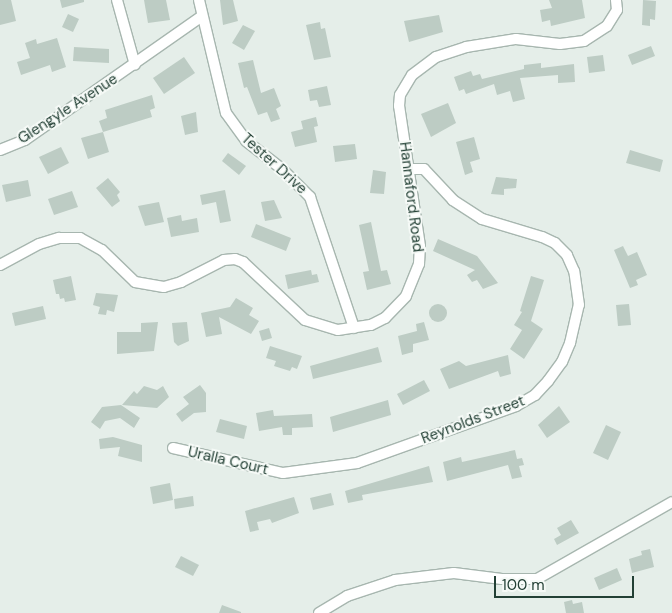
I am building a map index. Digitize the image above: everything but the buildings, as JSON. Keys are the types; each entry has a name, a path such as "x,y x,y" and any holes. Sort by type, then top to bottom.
{"street":[{"name":"Glengyle Avenue","path":"117,0 135,65"},
{"name":"Tester Drive","path":"199,0 226,113 246,142 282,169 310,197 354,328"},
{"name":"Hannaford Road","path":"0,265 40,244 59,238 80,238 102,250 135,282 164,287 181,282 224,260 235,259 243,262 305,320 338,330 354,328 385,318 406,296 414,282 420,246 399,106 400,95 412,75 436,57 466,47 516,39 560,44 584,41 607,26 616,10 616,0"},
{"name":"Glengyle Avenue","path":"0,150 25,140 135,65 202,16"},
{"name":"Reynolds Street","path":"283,473 298,473 364,461 516,406 534,395 548,381 562,362 570,343 579,304 574,271 566,255 555,243 542,237 482,219 453,200 424,169 409,169"},
{"name":"Uralla Court","path":"173,448 283,473"},
{"path":"319,613 347,596 395,580 454,573 502,579 537,579 672,502"}]}
